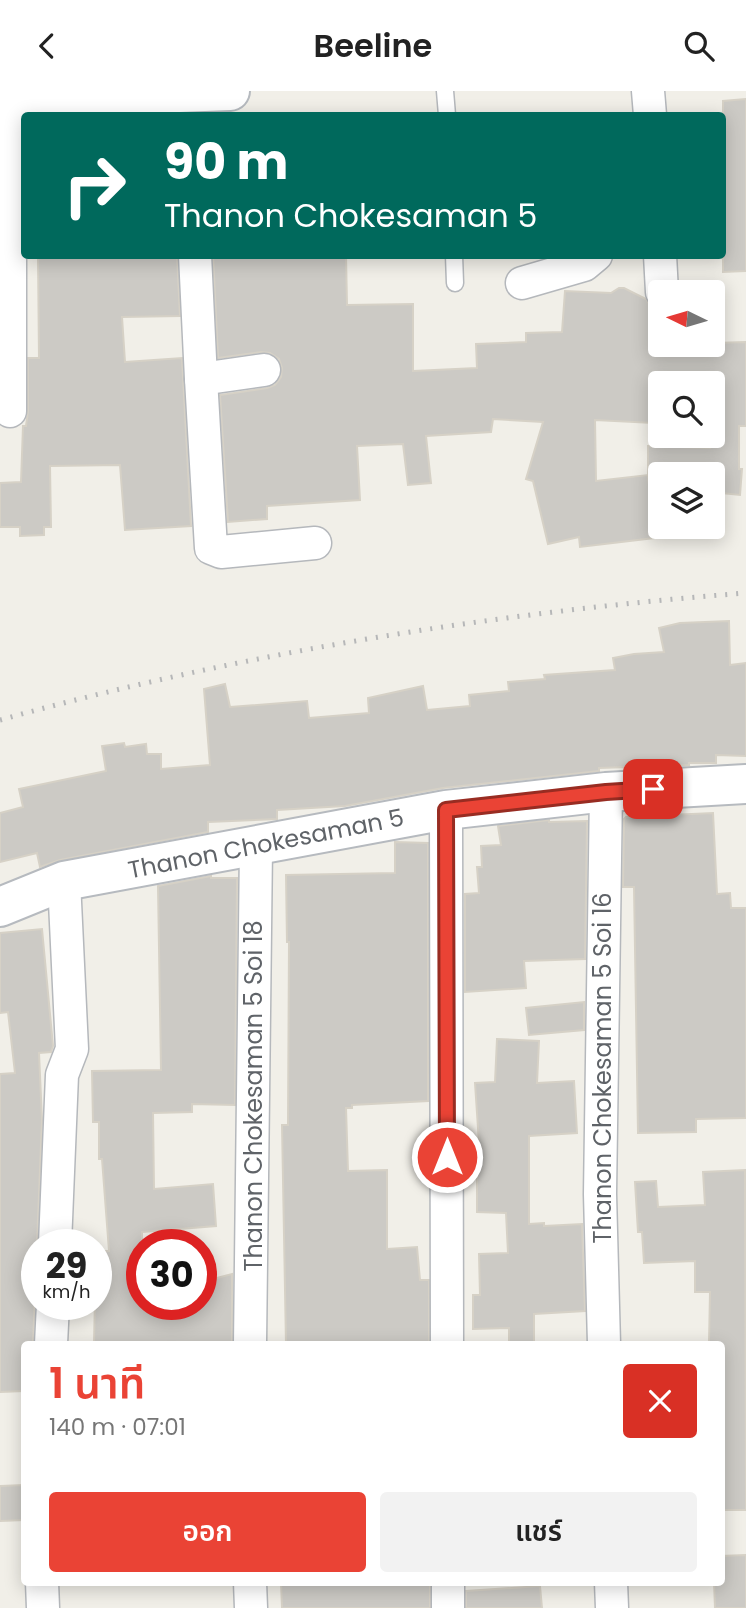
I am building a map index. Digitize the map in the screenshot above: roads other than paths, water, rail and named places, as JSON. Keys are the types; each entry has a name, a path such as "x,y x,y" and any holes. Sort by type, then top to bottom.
{"street":[{"path":"10,411 7,97 189,100 230,91"},
{"path":"648,91 650,112"},
{"path":"195,259 211,548 221,552 315,543"},
{"path":"522,283 584,265 591,259"},
{"path":"660,259 661,280"},
{"path":"201,379 264,370"},
{"name":"Thanon Chokesaman 5","path":"0,907 64,881 446,810 606,792 746,784"},
{"name":"Thanon Chokesaman 5 Soi 16","path":"604,1341 600,1194 606,792"},
{"path":"446,810 447,1341"},
{"name":"Thanon Chokesaman 5 Soi 18","path":"250,1341 256,847"},
{"path":"56,1229 62,1075 72,1049 64,881"},
{"path":"51,1341 52,1320"},
{"path":"42,1586 43,1608"},
{"path":"250,1586 251,1608"},
{"path":"448,1586 448,1608"},
{"path":"611,1586 612,1608"}],"lane":[{"path":"445,91 446,112"},
{"path":"454,259 455,283"}],"railway":[{"path":"0,720 91,696 276,655 558,611 746,593"}]}
